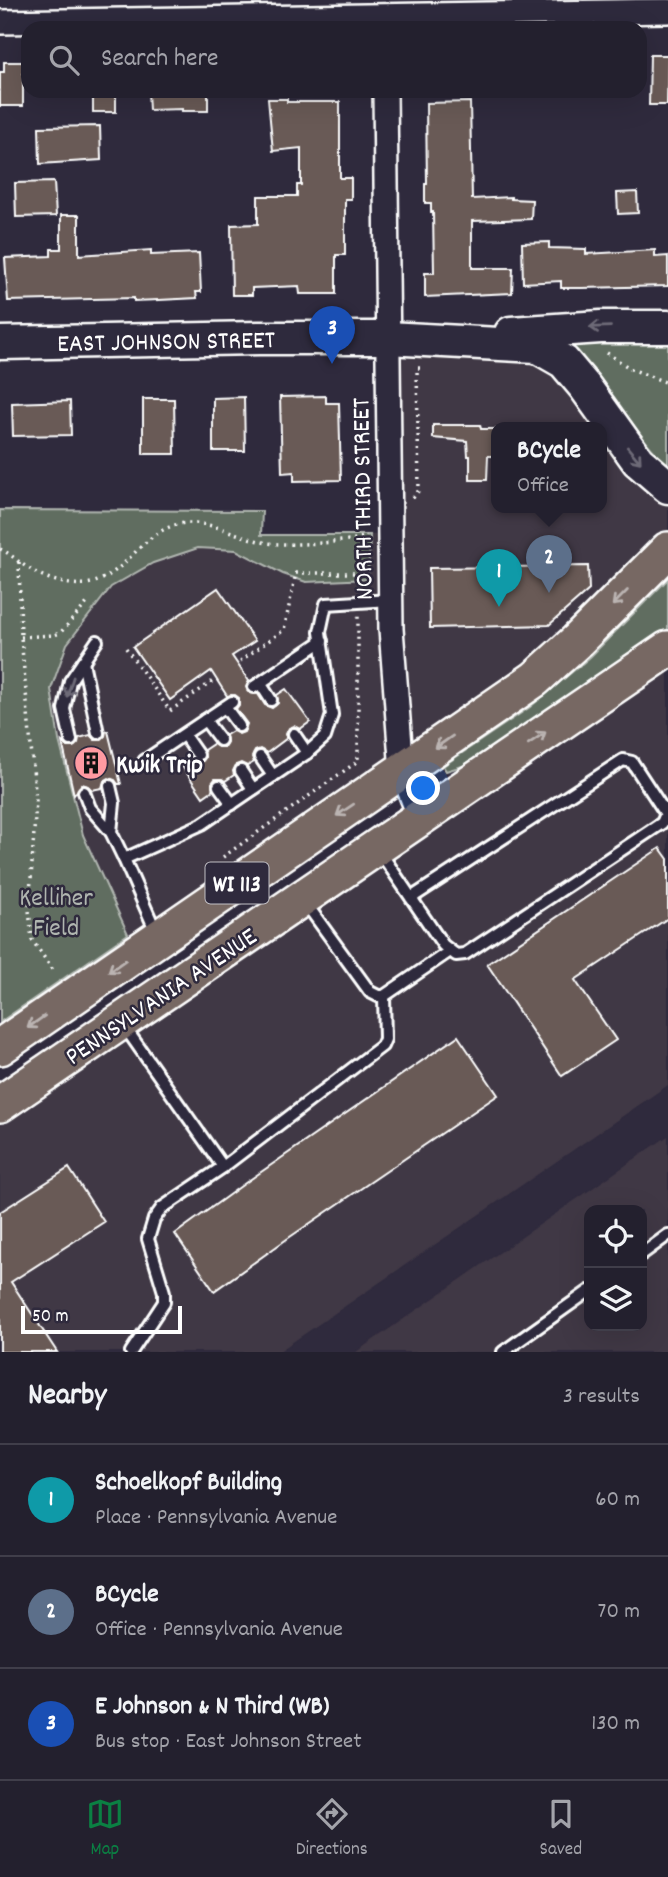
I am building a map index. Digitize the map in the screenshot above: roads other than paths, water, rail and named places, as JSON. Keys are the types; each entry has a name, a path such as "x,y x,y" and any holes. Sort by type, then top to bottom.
{"main road":[{"name":"PENNSYLVANIA AVENUE","path":"0,1047 535,678 577,641 668,550"},
{"name":"PENNSYLVANIA AVENUE","path":"0,1104 668,649"}],"street":[{"path":"55,21 668,11"},
{"path":"0,22 21,22"},
{"name":"NORTH THIRD STREET","path":"385,98 401,339 391,600 402,771 420,818"},
{"name":"EAST JOHNSON STREET","path":"401,339 601,327 668,327"},
{"name":"EAST JOHNSON STREET","path":"0,343 259,338 401,339 536,346 564,362 638,461 668,487"}],"lane":[{"path":"124,859 202,824 307,753 325,737 332,715 320,632 326,604 391,600"},
{"path":"71,740 64,709 69,681 97,641"},
{"path":"271,700 257,685 322,641"},
{"path":"83,662 98,733"},
{"path":"144,761 228,704 239,726"},
{"path":"205,720 220,740"},
{"path":"294,734 307,753"},
{"path":"184,735 198,755"},
{"path":"260,757 274,776"},
{"path":"377,847 411,898 443,945 456,955 465,954 662,823 667,815 632,762 623,760 411,898"},
{"path":"241,771 253,789"},
{"path":"110,786 114,803 111,832"},
{"path":"219,786 232,804"},
{"path":"84,792 90,807 111,832 158,937"},
{"path":"302,898 370,992 384,996"},
{"path":"384,996 450,951"},
{"path":"131,1352 164,1302 164,1292 148,1239 154,1219 162,1208 223,1167 382,1046 386,1039 384,996"},
{"path":"121,1021 223,1167"},
{"path":"647,1250 668,1235"},
{"path":"503,1352 584,1295"}],"place":[{"name":"E Johnson & N Third (WB)","path":"332,364"},
{"name":"BCycle","path":"549,593"},
{"name":"Schoelkopf Building","path":"499,607"},
{"name":"Kwik Trip","path":"91,763"}],"park label":[{"name":"Kelliher Field","path":"56,911"}]}
